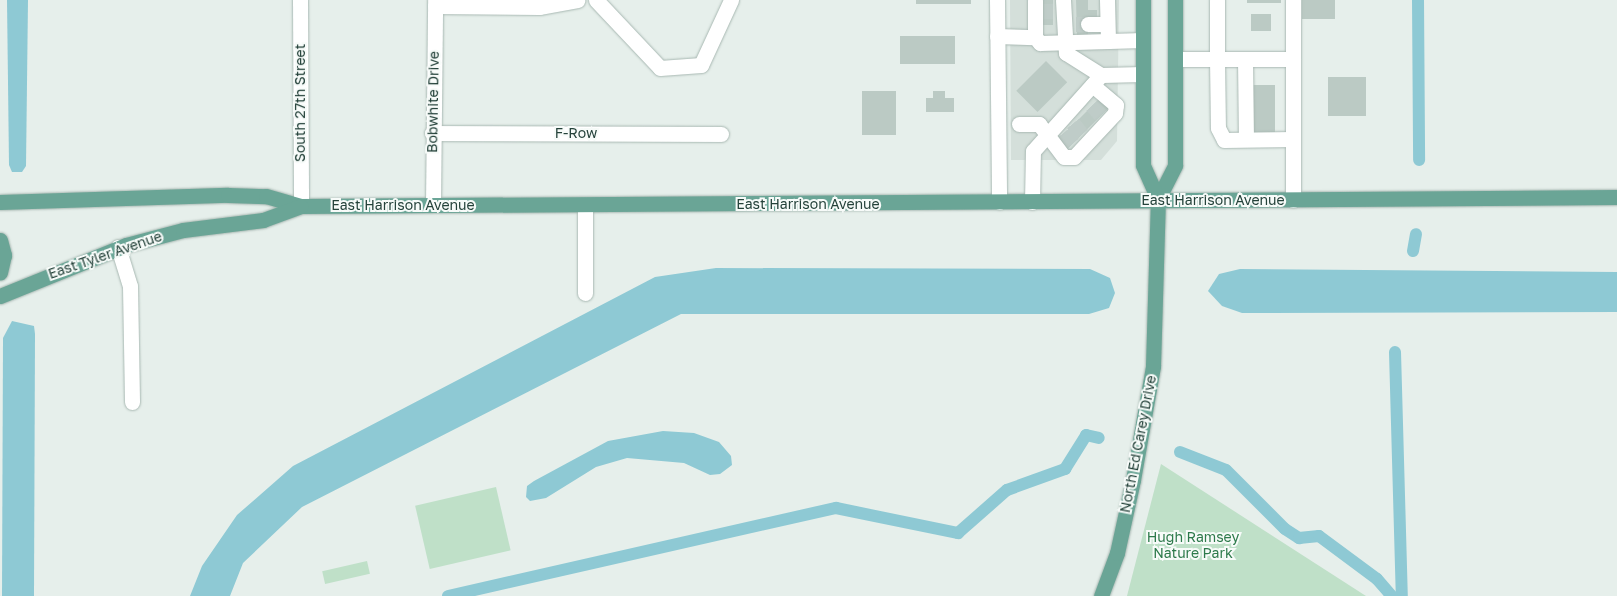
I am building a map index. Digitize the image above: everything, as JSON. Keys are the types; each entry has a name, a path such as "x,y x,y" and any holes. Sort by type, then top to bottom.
{"main road":[{"path":"1142,0 1143,165 1158,199"},
{"path":"1158,199 1175,165 1175,0"},
{"name":"East Harrison Avenue","path":"0,202 266,196 301,206 1617,197"},
{"name":"North Ed Carey Drive","path":"1101,596 1117,552 1147,411 1160,258 1158,199"},
{"name":"East Tyler Avenue","path":"0,296 118,247 184,230 263,220 301,206"},
{"path":"0,240 4,255 0,273"}],"street":[{"name":"South 27th Street","path":"300,0 301,206"},
{"path":"435,3 539,7 577,0"},
{"path":"596,0 660,68 701,65 731,0"},
{"path":"997,0 999,202"},
{"path":"1107,0 1108,32"},
{"path":"1217,0 1218,128 1224,140 1293,139"},
{"path":"1293,0 1293,200"},
{"name":"Bobwhite Drive","path":"433,205 432,133 435,3"},
{"path":"997,36 1035,37 1040,42 1057,16"},
{"path":"1035,37 1057,16"},
{"path":"1057,16 1108,32"},
{"path":"1057,16 1108,32 1143,40"},
{"path":"1020,124 1039,124 1045,137 1064,157 1083,119 1057,16"},
{"path":"1175,59 1293,59"},
{"path":"1245,59 1246,139"},
{"path":"1032,202 1032,151 1045,137 1083,119 1143,74"},
{"name":"F-Row","path":"432,133 721,134"},
{"path":"585,205 585,293"},
{"path":"118,247 130,286 132,402"}],"shaded area":[{"path":"1010,0 1119,0 1117,141 1101,160 1011,160"}],"green space":[{"name":"Hugh Ramsey Nature Park","path":"1161,464 1366,596 1127,596"},
{"path":"496,487 511,550 430,569 415,506"},
{"path":"367,561 370,574 325,584 322,571"}],"water":[{"path":"7,0 28,0 26,166 22,172 12,172 9,165"},
{"path":"716,268 1090,269 1110,278 1115,293 1109,308 1089,314 681,314 302,507 243,563 230,596 190,596 202,566 237,515 293,466 655,277"},
{"path":"1240,269 1617,272 1617,312 1242,313 1222,306 1208,291 1219,274"},
{"path":"12,321 34,326 35,334 34,596 2,596 3,338"},
{"path":"663,431 694,433 719,442 731,456 732,465 720,474 710,475 684,463 627,458 596,467 546,498 530,501 526,497 527,486 534,481 608,441"}],"building":[{"path":"916,0 971,0 971,4 916,4"},
{"path":"1043,0 1053,0 1053,25 1043,25"},
{"path":"1076,0 1088,0 1088,10 1097,10 1097,20 1088,20 1088,37 1077,37"},
{"path":"1247,0 1281,0 1281,3 1247,3"},
{"path":"1302,0 1335,0 1335,19 1302,19"},
{"path":"1251,14 1271,14 1271,31 1251,31"},
{"path":"900,36 955,36 955,64 900,64"},
{"path":"1046,61 1067,82 1038,112 1016,91"},
{"path":"1328,77 1366,77 1366,116 1328,116"},
{"path":"1253,85 1275,85 1275,132 1253,132"},
{"path":"862,91 896,91 896,135 862,135"},
{"path":"933,91 945,91 945,98 954,98 954,112 926,112 926,98 933,98"},
{"path":"1101,97 1110,106 1065,151 1056,142"}],"waterway":[{"path":"1418,0 1419,160"},
{"path":"1413,251 1416,234"},
{"path":"1395,352 1402,596"},
{"path":"448,596 836,508 958,533 1007,490 1065,469 1086,435 1099,438"},
{"path":"1180,452 1226,470 1285,529 1299,538 1319,536 1377,579 1392,596"}],"tunnel":[{"path":"1043,11 1053,11"},
{"path":"1076,24 1088,24"},
{"path":"1092,105 1101,115"},
{"path":"1073,123 1082,134"},
{"path":"1064,132 1073,143"}]}
